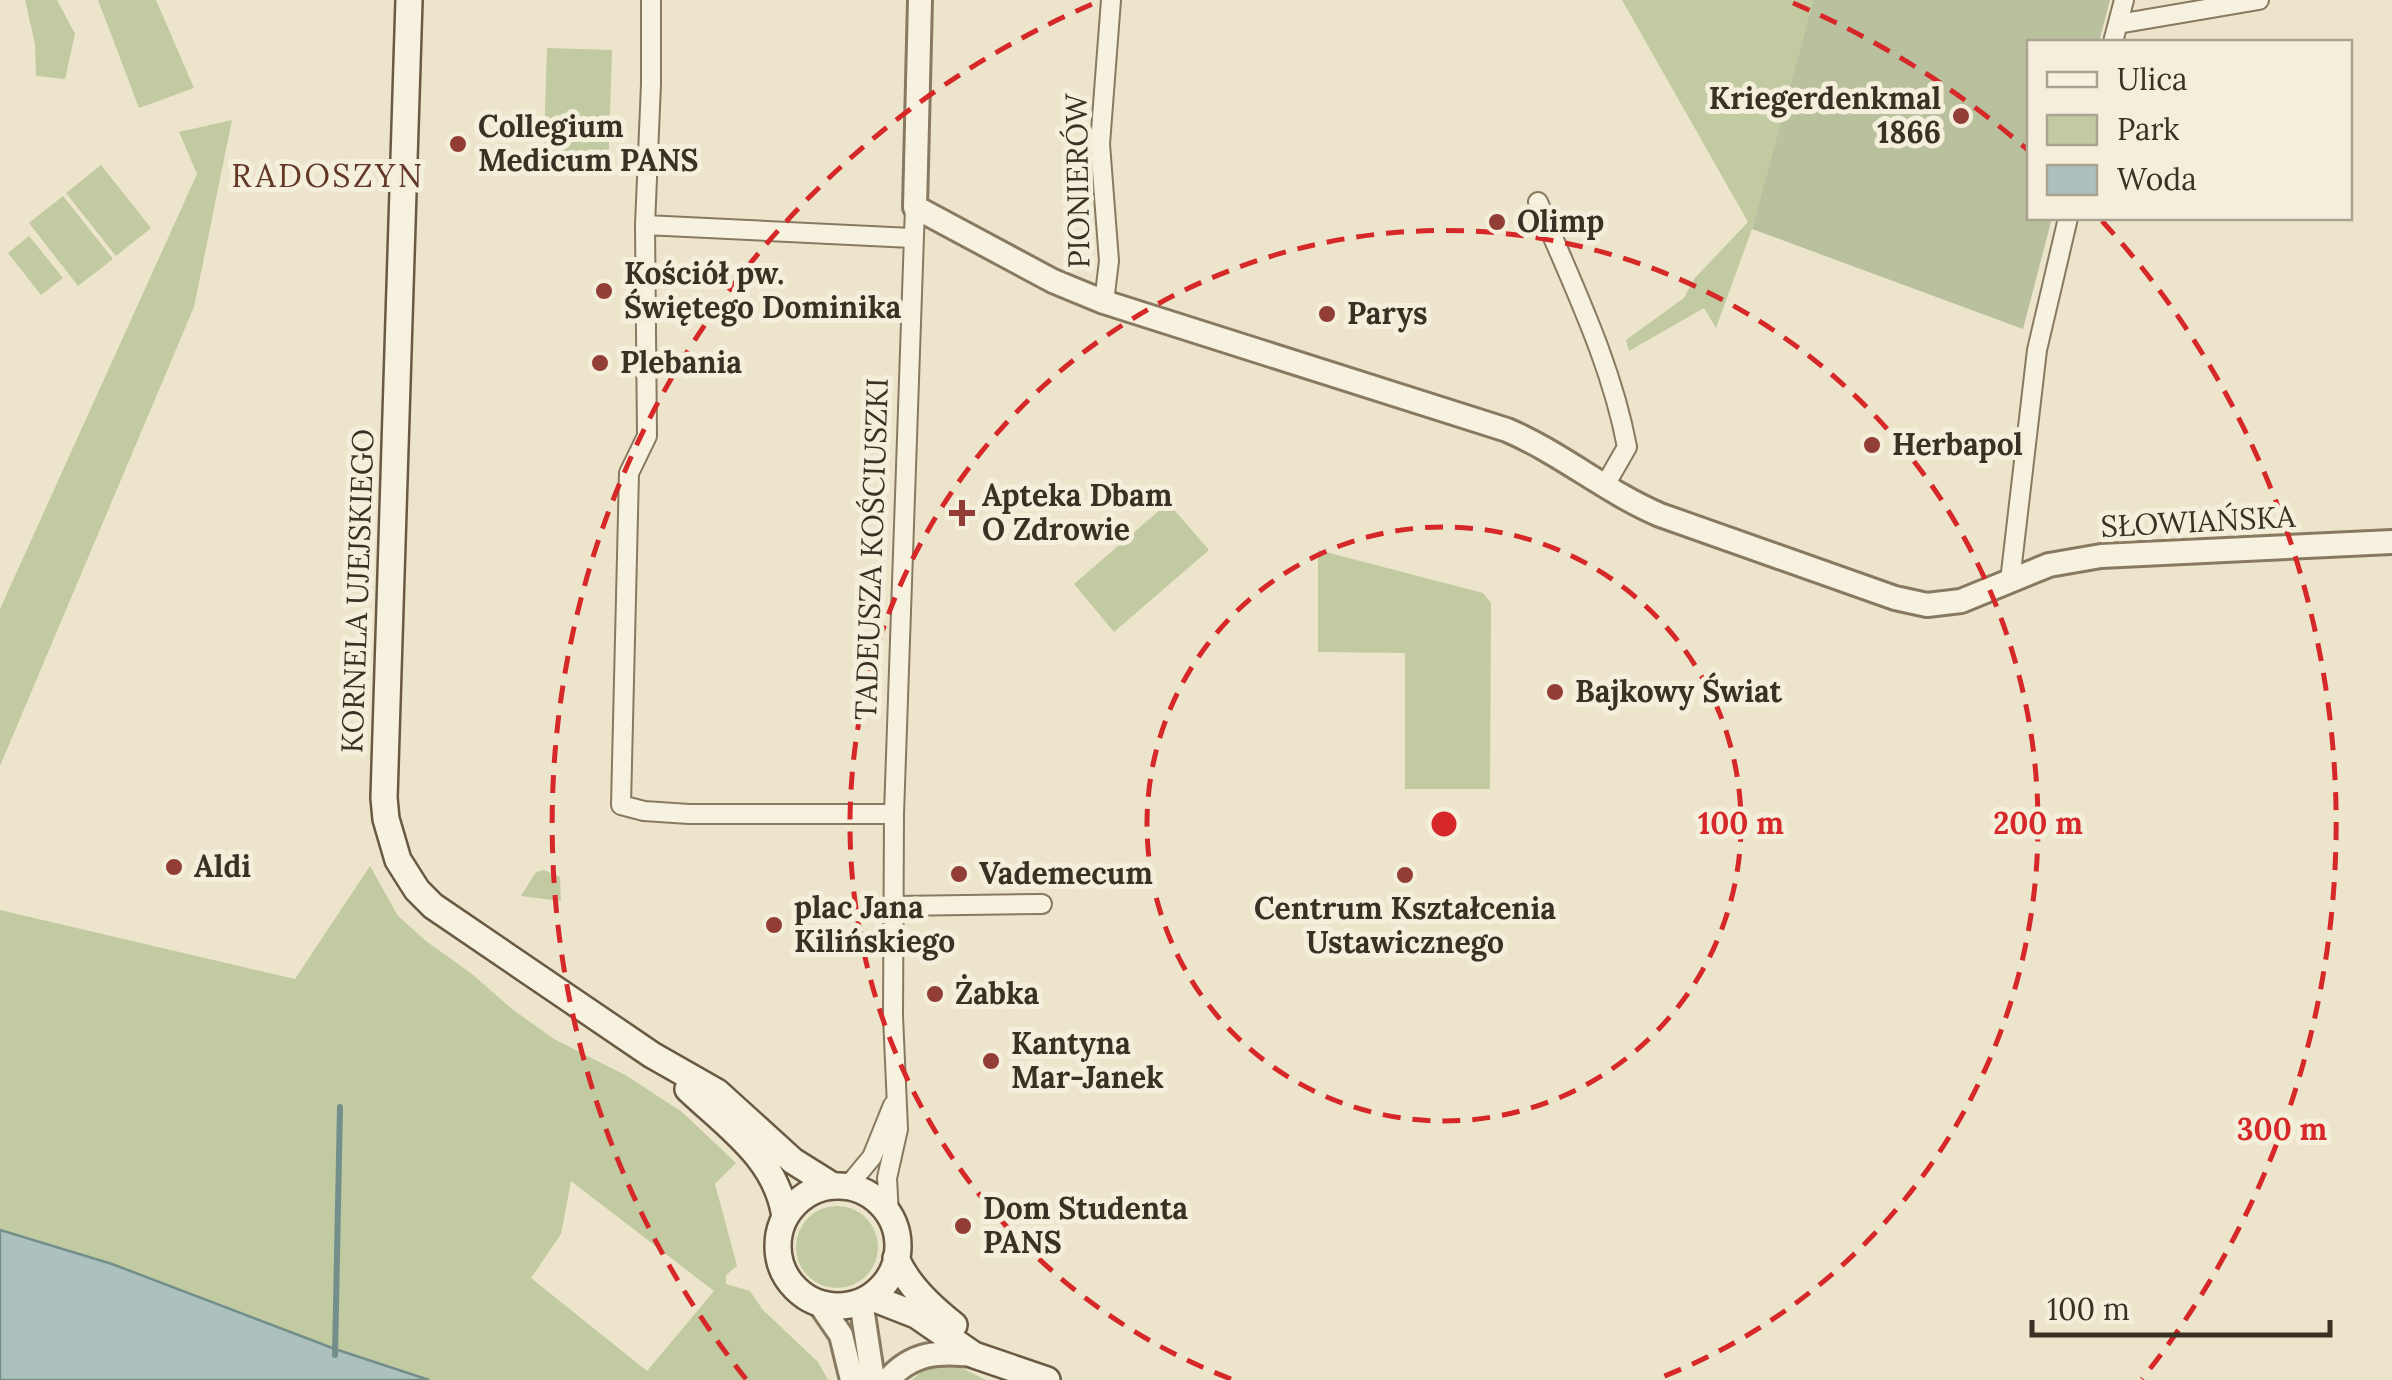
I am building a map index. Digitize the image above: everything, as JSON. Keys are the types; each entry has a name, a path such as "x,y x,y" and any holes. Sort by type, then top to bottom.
{"main road":[{"name":"KORNELA UJEJSKIEGO","path":"408,0 386,819 407,875 433,906 652,1055 717,1092 793,1160 840,1186"},
{"name":"KORNELA UJEJSKIEGO","path":"652,1055 758,1154 782,1199 785,1217"},
{"path":"840,1186 871,1196 889,1215 897,1236 896,1258 887,1280 866,1299 848,1306 819,1303 802,1295 789,1282 780,1264 778,1248 785,1217 810,1192 840,1186"},
{"path":"896,1258 903,1274 936,1311 1005,1365"},
{"path":"866,1299 916,1315 974,1355 1047,1380"}],"street":[{"path":"651,0 652,84 645,225 647,436 630,472 621,805 689,814 894,814"},
{"name":"TADEUSZA KOŚCIUSZKI","path":"889,1215 886,1178 898,1129 894,814 920,0"},
{"name":"PIONIERÓW","path":"1104,302 1109,260 1100,144 1111,0"},
{"path":"2124,0 2116,33 2259,0"},
{"path":"1538,202 1603,357 1621,416 1627,447 1604,487"},
{"name":"SŁOWIAŃSKA","path":"915,207 1052,281 1104,302 1507,430 1660,515 1896,598 1927,605 1960,600 2049,564 2100,556 2392,542"},
{"path":"2010,581 2037,350 2068,220"},
{"path":"645,225 912,238"},
{"path":"896,906 1042,904"},
{"name":"TADEUSZA KOŚCIUSZKI","path":"840,1186 872,1157 895,1100"},
{"path":"866,1299 873,1380"},
{"path":"819,1303 841,1335 852,1380"},
{"path":"888,1380 904,1364 921,1356 940,1352 974,1355"}],"green space":[{"path":"25,0 57,0 75,34 65,79 36,76 35,44"},
{"path":"98,0 156,0 194,88 139,108"},
{"path":"1622,0 1813,0 1752,229 1716,328 1704,308 1629,351 1626,340 1684,298 1694,279 1748,222"},
{"path":"1813,0 2110,0 2100,40 2027,40 2027,220 2051,220 2023,329 1752,229"},
{"path":"547,48 612,50 608,175 543,173"},
{"path":"232,120 194,307 0,766 0,609 197,174 179,132"},
{"path":"101,165 151,228 116,256 66,193"},
{"path":"63,196 113,259 78,286 29,223"},
{"path":"29,236 63,278 41,295 8,253"},
{"path":"1168,503 1209,550 1114,632 1074,584"},
{"path":"1318,550 1483,593 1491,603 1490,789 1405,789 1405,653 1318,652"},
{"path":"370,866 398,916 426,941 554,1039 627,1076 682,1112 736,1163 715,1184 737,1266 726,1275 726,1284 750,1291 763,1310 818,1362 828,1380 429,1380 335,1349 112,1264 0,1230 0,910 295,979","holes":["571,1181 714,1291 647,1371 531,1278 561,1234"]},
{"path":"544,870 560,877 561,901 521,896 536,872"},
{"path":"837,1206 853,1209 866,1218 875,1231 875,1263 866,1276 853,1285 837,1288 821,1285 808,1276 799,1263 796,1247 799,1231 808,1218 821,1209"},
{"path":"952,1363 986,1380 912,1380 925,1364"}],"water":[{"path":"0,1230 112,1264 335,1349 429,1380 0,1380"}],"waterway":[{"path":"335,1355 340,1107"}],"place":[{"name":"Kriegerdenkmal 1866","path":"1961,116"},
{"name":"Collegium Medicum PANS","path":"458,144"},
{"name":"Olimp","path":"1497,222"},
{"name":"Kościół pw. Świętego Dominika","path":"604,291"},
{"name":"Parys","path":"1327,314"},
{"name":"Plebania","path":"600,363"},
{"name":"Herbapol","path":"1872,445"},
{"name":"Apteka Dbam O Zdrowie","path":"962,513"},
{"name":"Bajkowy Świat","path":"1555,692"},
{"name":"Aldi","path":"174,867"},
{"name":"Vademecum","path":"959,874"},
{"name":"Centrum Kształcenia Ustawicznego","path":"1405,875"},
{"name":"plac Jana Kilińskiego","path":"774,925"},
{"name":"Żabka","path":"935,994"},
{"name":"Kantyna Mar-Janek","path":"991,1061"},
{"name":"Dom Studenta PANS","path":"963,1226"}],"district":[{"name":"RADOSZYN","path":"328,176"}]}
